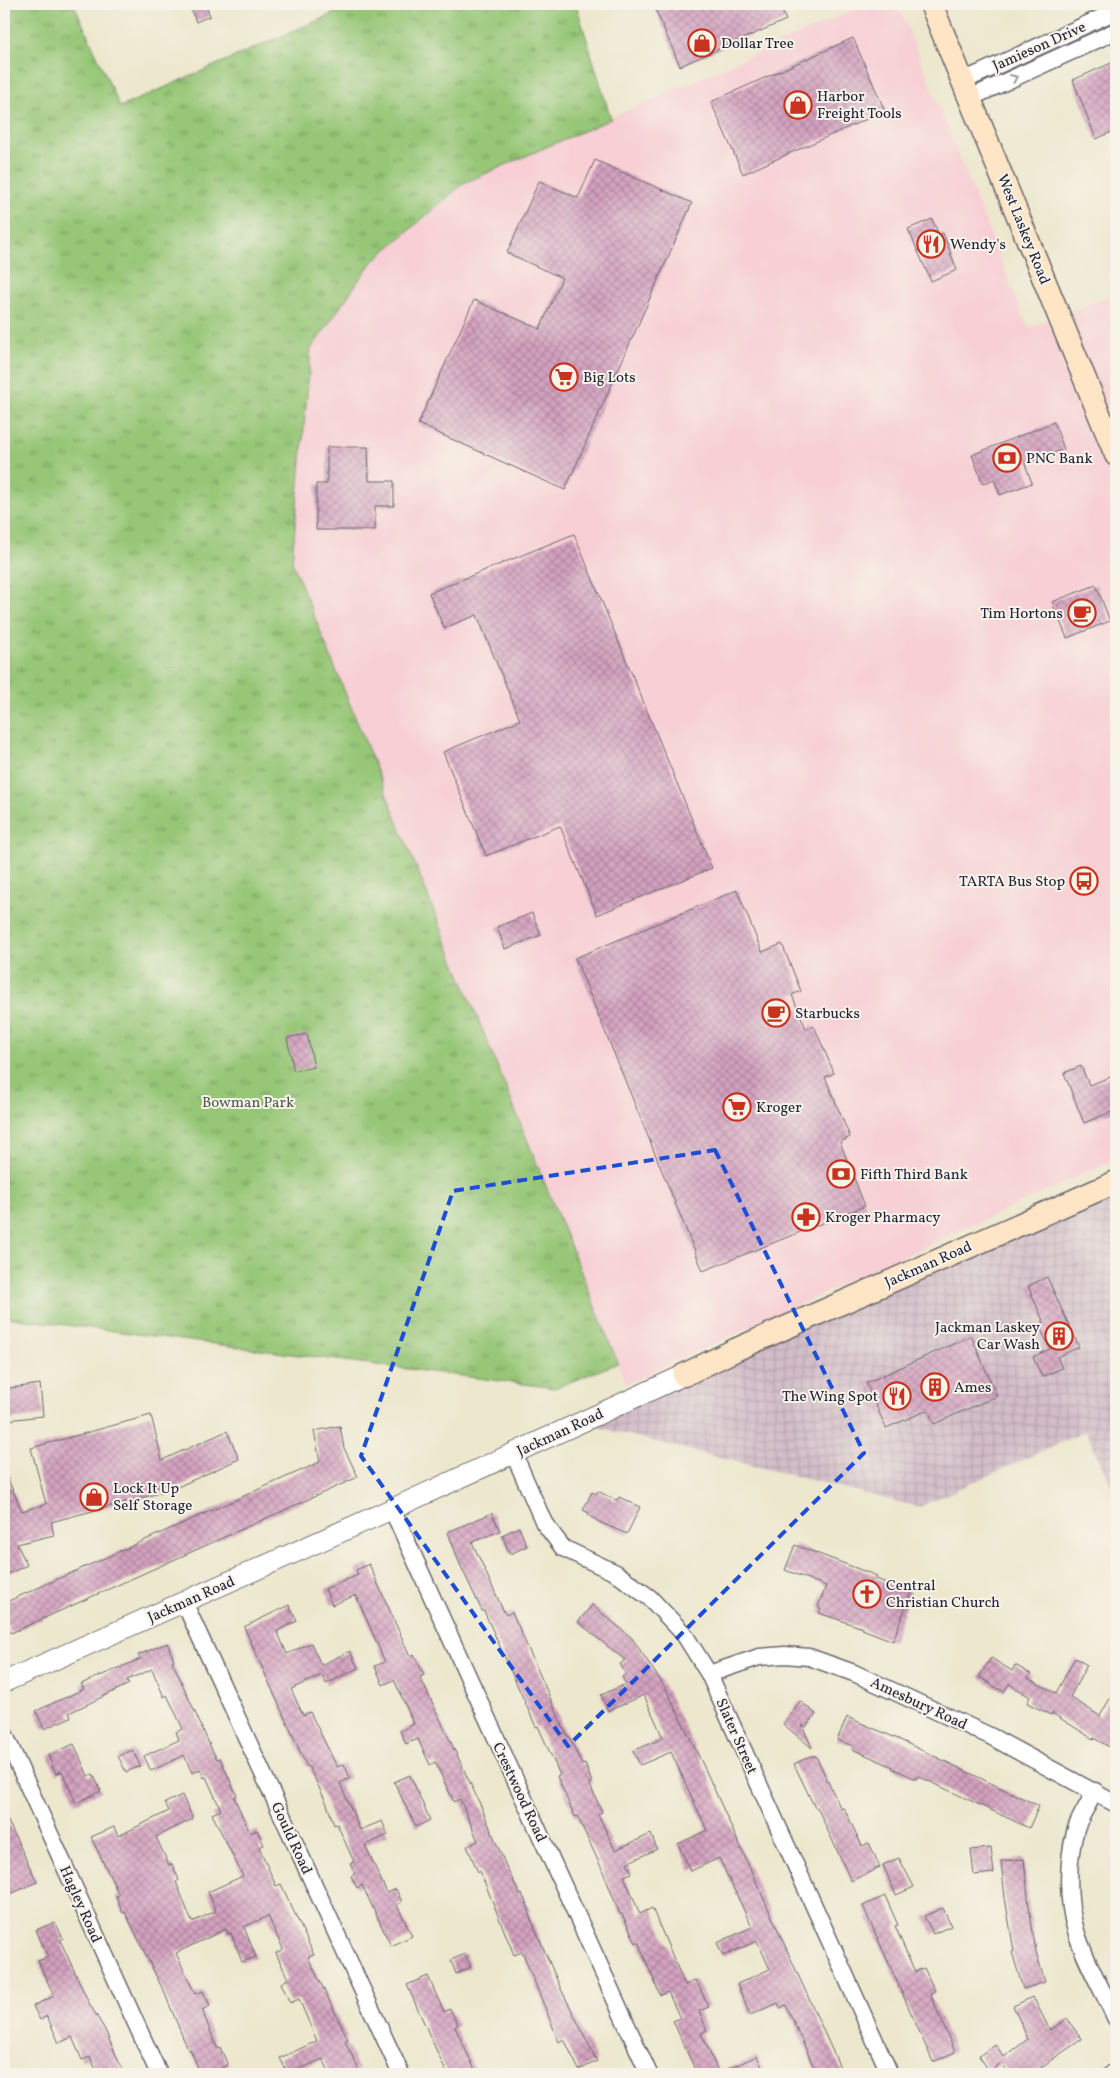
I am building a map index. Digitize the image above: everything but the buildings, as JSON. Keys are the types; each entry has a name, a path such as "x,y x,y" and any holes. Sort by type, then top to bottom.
{"main road":[{"name":"West Laskey Road","path":"931,4 1116,455"},
{"name":"Jackman Road","path":"684,1375 735,1350 1116,1182"}],"street":[{"name":"Jamieson Drive","path":"966,90 1116,11"},
{"name":"Jamieson Drive","path":"966,90 1116,31"},
{"name":"Jackman Road","path":"4,1682 514,1454 684,1375"},
{"name":"Slater Street","path":"514,1454 544,1523 563,1548 616,1573 650,1598 684,1634 709,1674 890,2074"},
{"name":"Crestwood Road","path":"392,1509 647,2074"},
{"name":"Gould Road","path":"184,1602 401,2074"},
{"name":"Amesbury Road","path":"709,1674 759,1657 786,1655 809,1657 854,1673 990,1736 1116,1804"},
{"name":"Hagley Road","path":"4,1733 158,2074"},
{"path":"1095,1791 1075,1831 1070,1868 1072,1912 1076,1932 1086,1957 1116,2019"},
{"path":"1112,2074 1116,2071"}],"highlighted area":[{"path":"715,1150 864,1453 568,1746 361,1456 453,1191"}],"shaded area":[{"path":"867,4 898,4 1028,328 1116,293 1116,1159 626,1384 292,562 311,349 371,263 464,183"},
{"path":"1116,1181 1116,1497 1086,1431 919,1507 581,1423"}],"green space":[{"name":"Bowman Park","path":"4,4 74,4 120,107 355,4 576,4 611,119 464,183 371,263 311,349 292,562 618,1363 555,1388 4,1317"}],"place":[{"name":"Dollar Tree","path":"702,43"},
{"name":"Harbor Freight Tools","path":"798,105"},
{"name":"Wendy's","path":"931,244"},
{"name":"Big Lots","path":"564,377"},
{"name":"PNC Bank","path":"1007,458"},
{"name":"Tim Hortons","path":"1082,613"},
{"name":"TARTA Bus Stop","path":"1084,881"},
{"name":"Starbucks","path":"776,1013"},
{"name":"Kroger","path":"737,1107"},
{"name":"Fifth Third Bank","path":"841,1174"},
{"name":"Kroger Pharmacy","path":"806,1217"},
{"name":"Jackman Laskey Car Wash","path":"1059,1336"},
{"name":"Ames","path":"935,1387"},
{"name":"The Wing Spot","path":"897,1396"},
{"name":"Lock It Up Self Storage","path":"94,1497"},
{"name":"Central Christian Church","path":"867,1594"}]}
